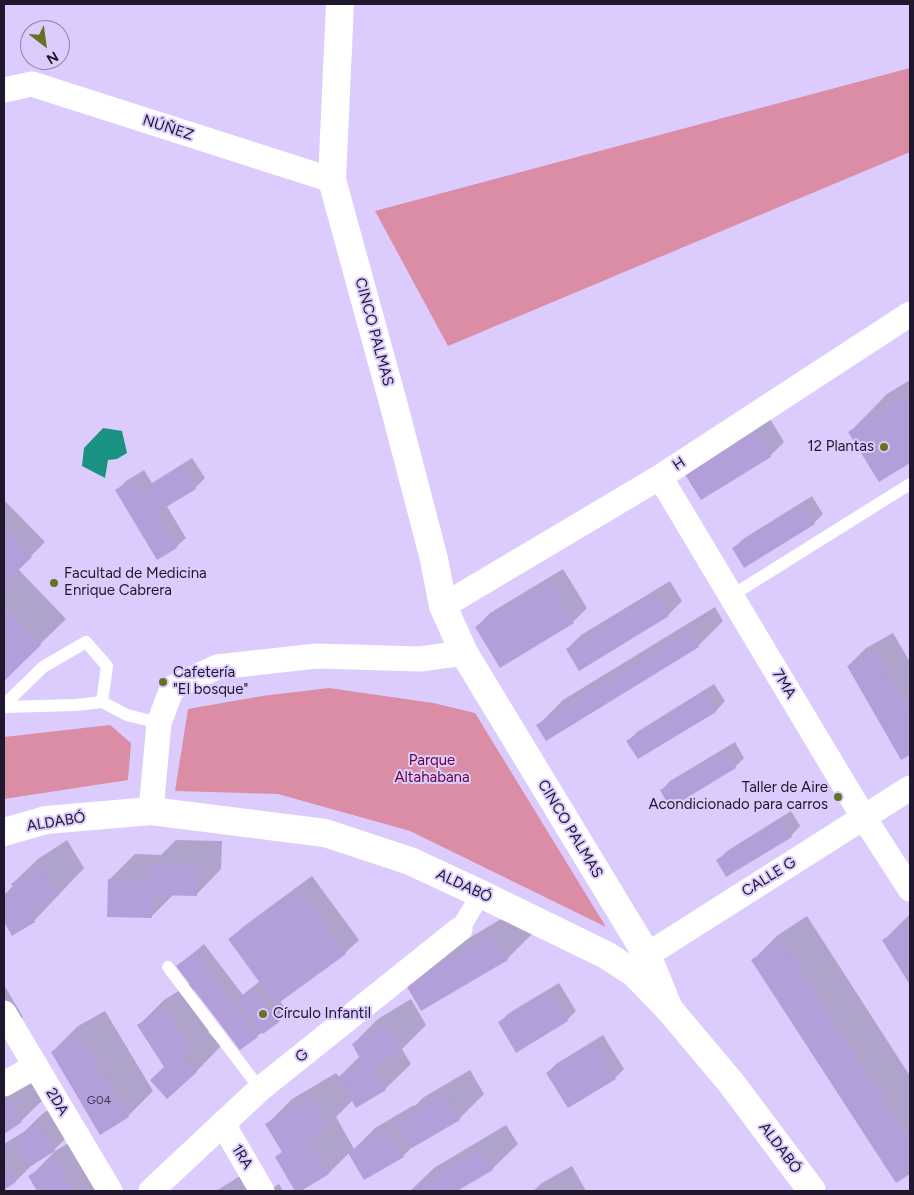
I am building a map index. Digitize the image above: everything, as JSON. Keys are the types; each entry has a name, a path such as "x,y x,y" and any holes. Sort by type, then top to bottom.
{"street":[{"name":"CINCO PALMAS","path":"340,4 332,180 434,559 443,606 464,653 641,964"},
{"name":"NÚÑEZ","path":"4,90 32,84 332,180"},
{"name":"H","path":"443,606 660,477 910,314"},
{"name":"7MA","path":"660,477 864,818 910,889"},
{"path":"151,811 159,723 172,688 217,666 317,656 420,660 464,653"},
{"name":"CALLE G","path":"641,964 910,788"},
{"name":"ALDABÓ","path":"4,832 46,820 151,811 325,833 410,861 606,955 641,964 669,1009 732,1084 812,1191"},
{"path":"460,929 481,894"},
{"name":"G","path":"149,1189 260,1089 460,929"},
{"name":"2DA","path":"4,1013 110,1191"},
{"path":"4,1084 36,1066"},
{"name":"1RA","path":"222,1124 262,1191"}],"lane":[{"path":"731,596 910,484"},
{"path":"4,706 43,667 86,642 107,666 102,702"},
{"path":"4,706 76,705 102,702 127,715 159,723"},
{"path":"168,967 260,1089"}],"green space":[{"path":"910,68 910,152 448,346 375,211"},
{"name":"Parque Altahabana","path":"329,688 433,703 475,713 606,927 410,831 278,794 175,791 188,709 262,696"},
{"path":"110,725 131,743 128,780 4,799 4,737"}],"shaded area":[{"path":"103,428 122,431 127,453 117,459 108,460 105,478 82,466 84,448"}],"building":[{"name":"12 Plantas","path":"910,393 910,463 879,482 848,432"},
{"path":"755,430 771,457 701,500 684,473"},
{"path":"183,466 196,489 158,512 144,489"},
{"path":"135,478 177,548 157,560 115,490"},
{"path":"803,505 815,524 744,568 732,548"},
{"path":"4,527 32,557 4,584"},
{"path":"548,581 574,623 500,668 475,627"},
{"path":"655,594 669,616 579,671 566,649"},
{"path":"4,606 41,645 4,681"},
{"path":"689,631 699,647 546,741 536,725"},
{"path":"875,650 910,711 910,755 901,760 847,666"},
{"path":"705,692 716,712 638,759 626,741"},
{"path":"725,750 736,768 670,808 660,790"},
{"path":"782,819 792,837 726,877 716,860"},
{"path":"41,865 60,894 29,913 35,922 12,936 4,922 4,898 15,890 11,884"},
{"path":"150,865 197,865 197,896 153,895 152,918 107,917 108,879 150,880"},
{"path":"298,888 346,954 276,1005 228,939"},
{"path":"910,922 910,985 882,940"},
{"path":"493,933 508,960 421,1011 406,985"},
{"path":"781,940 910,1140 910,1174 896,1183 751,960"},
{"path":"195,952 258,1037 240,1050 176,966"},
{"path":"253,987 279,1022 263,1034 236,1000"},
{"path":"549,991 568,1021 516,1053 498,1022"},
{"path":"164,1008 191,1050 182,1056 197,1072 167,1099 150,1080 164,1067 137,1025"},
{"path":"386,1024 402,1051 373,1068 386,1090 356,1108 338,1077 362,1062 352,1044"},
{"path":"79,1035 129,1117 100,1135 51,1052"},
{"path":"594,1043 616,1079 568,1108 546,1073"},
{"path":"445,1094 460,1120 412,1148 397,1122"},
{"path":"6,1097 22,1122 4,1134 4,1098"},
{"path":"311,1097 328,1127 308,1138 329,1174 301,1191 295,1191 275,1157 282,1152 265,1124"},
{"path":"39,1124 55,1151 31,1166 15,1139"},
{"path":"388,1129 404,1157 364,1180 348,1153"},
{"path":"481,1149 493,1170 457,1191 409,1191"},
{"path":"54,1160 74,1191 37,1191 28,1176"},
{"path":"4,1163 16,1182 4,1190"}],"place":[{"name":"12 Plantas","path":"884,447"},
{"name":"Facultad de Medicina Enrique Cabrera","path":"54,583"},
{"name":"Cafetería \"El bosque\"","path":"163,682"},
{"name":"Taller de Aire Acondicionado para carros","path":"838,797"},
{"name":"Círculo Infantil","path":"263,1014"}]}
